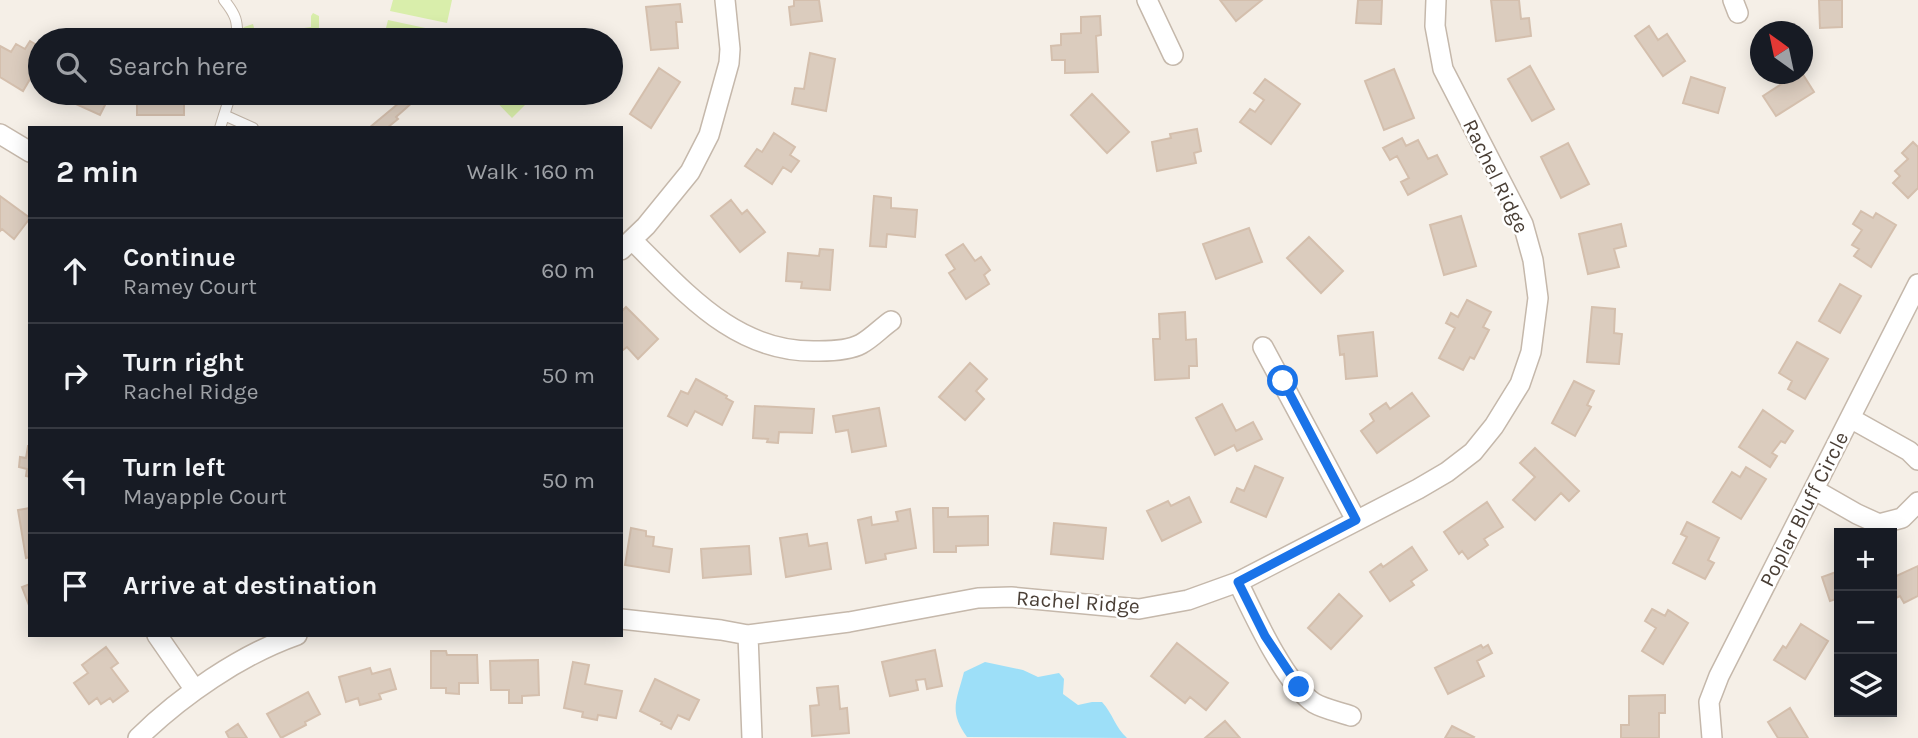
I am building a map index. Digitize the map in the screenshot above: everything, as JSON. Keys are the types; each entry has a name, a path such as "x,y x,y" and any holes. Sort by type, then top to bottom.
{"street":[{"path":"725,0 729,63 709,135 690,172 646,226 626,245 719,322 769,346 805,352 859,346 891,321"},
{"path":"1147,0 1172,55"},
{"name":"Rachel Ridge","path":"623,620 748,635 849,622 978,598 1011,597 1139,609 1188,600 1238,582 1437,478 1473,452 1494,426 1520,384 1531,352 1538,298 1533,260 1523,224 1443,69 1435,26 1436,0"},
{"path":"0,134 28,151"},
{"name":"Poplar Bluff Circle","path":"1712,738 1709,702 1719,676 1918,284"},
{"path":"1263,346 1356,520"},
{"path":"1850,418 1909,451 1918,460"},
{"path":"1815,490 1879,524 1902,518 1918,502"},
{"path":"1238,582 1265,636 1299,687 1315,703 1351,716"},
{"path":"748,635 752,738"},
{"path":"158,637 195,690"},
{"path":"138,738 195,690 248,657 293,637"}],"lane":[{"path":"224,0 235,13 237,28"},
{"path":"221,126 228,105"},
{"path":"225,115 249,126"}],"green space":[{"path":"393,0 452,0 447,23 390,11"},
{"path":"313,13 319,16 319,28 304,28 311,27"},
{"path":"388,20 425,28 386,28"},
{"path":"500,105 525,105 512,118"}],"water":[{"path":"985,662 1023,670 1038,677 1059,673 1064,679 1063,694 1078,705 1102,702 1127,738 967,737 958,720 957,698 964,672"}],"building":[{"path":"794,0 819,0 822,21 791,25 789,7 794,6"},
{"path":"1220,0 1262,0 1236,21"},
{"path":"1358,0 1382,0 1381,24 1356,23"},
{"path":"1491,0 1519,0 1521,19 1529,18 1531,36 1496,41"},
{"path":"1819,0 1842,0 1842,27 1820,28"},
{"path":"680,4 682,22 676,22 678,48 651,50 646,7"},
{"path":"1100,16 1101,35 1096,36 1098,72 1065,73 1065,60 1052,60 1051,46 1061,45 1061,34 1081,33 1081,17"},
{"path":"1649,26 1658,40 1667,34 1685,61 1663,76 1635,36"},
{"path":"16,44 25,49 28,44 28,82 23,91 0,77 0,46 11,52"},
{"path":"810,53 835,59 826,111 792,104 795,88 804,89"},
{"path":"1530,66 1554,109 1532,121 1508,79"},
{"path":"659,68 680,82 651,128 630,114"},
{"path":"1394,69 1414,118 1384,130 1365,81"},
{"path":"1691,77 1725,88 1718,113 1683,103"},
{"path":"1265,79 1300,104 1271,144 1240,122 1250,109 1255,112 1264,100 1254,93"},
{"path":"1782,84 1809,84 1814,92 1776,116 1763,96"},
{"path":"1092,94 1129,132 1107,153 1071,115"},
{"path":"78,105 105,105 100,115"},
{"path":"137,105 184,105 184,115 137,115"},
{"path":"397,105 410,105 389,126 371,126"},
{"path":"1197,129 1201,151 1194,153 1196,163 1157,171 1152,142 1171,138 1170,134"},
{"path":"774,133 795,147 790,155 799,161 791,172 783,167 772,184 745,166 757,149 762,152"},
{"path":"1402,138 1406,146 1418,140 1428,159 1437,155 1447,174 1408,195 1401,182 1409,178 1397,156 1390,160 1383,148"},
{"path":"1913,142 1918,147 1918,188 1908,198 1893,183 1900,176 1895,171 1908,159 1902,153"},
{"path":"1568,143 1589,184 1561,198 1541,157"},
{"path":"0,196 28,217 28,221 14,239 2,229 0,231"},
{"path":"874,196 891,198 891,208 917,210 915,237 887,234 886,247 870,246"},
{"path":"731,200 742,214 747,210 765,232 740,252 711,216"},
{"path":"1861,211 1873,218 1876,213 1896,225 1871,267 1854,256 1859,249 1852,245 1862,230 1853,224"},
{"path":"1461,216 1476,266 1444,275 1430,225"},
{"path":"1621,224 1626,246 1614,249 1619,267 1588,274 1579,234"},
{"path":"1249,228 1262,262 1216,279 1203,244"},
{"path":"1309,237 1343,271 1321,293 1287,258"},
{"path":"963,244 975,261 981,257 990,270 984,275 989,284 966,299 949,273 955,269 946,255"},
{"path":"820,249 833,250 830,290 801,288 802,282 786,281 788,253 819,256"},
{"path":"1840,284 1861,296 1840,333 1819,321"},
{"path":"1467,300 1491,312 1483,327 1489,330 1474,359 1470,357 1463,370 1439,358 1455,328 1446,323 1451,313 1458,317"},
{"path":"626,307 658,339 638,359 627,347 623,350 623,310"},
{"path":"1592,307 1615,309 1614,333 1622,334 1619,364 1587,362"},
{"path":"1185,312 1186,340 1196,339 1197,366 1189,366 1189,378 1155,380 1153,339 1160,339 1159,314"},
{"path":"1373,332 1377,376 1346,379 1344,354 1340,355 1338,336"},
{"path":"1797,342 1828,359 1805,399 1788,389 1792,381 1779,373"},
{"path":"970,363 987,379 976,391 984,399 965,420 939,397"},
{"path":"696,379 733,402 722,425 695,411 687,426 668,416 681,391 688,394"},
{"path":"1574,381 1594,391 1587,405 1591,407 1575,436 1552,423"},
{"path":"1412,393 1429,416 1377,453 1361,431 1374,421 1370,414 1386,403 1390,409"},
{"path":"1222,404 1236,431 1253,422 1262,439 1237,451 1234,445 1215,455 1196,418"},
{"path":"755,406 814,409 812,433 779,432 778,443 753,438"},
{"path":"879,408 886,446 852,452 848,430 836,432 833,416"},
{"path":"1763,410 1793,431 1785,443 1781,441 1772,453 1777,456 1770,467 1739,447"},
{"path":"28,446 28,476 27,469 19,467 20,457 26,458"},
{"path":"1535,448 1579,491 1569,501 1561,493 1535,520 1513,500 1535,477 1520,463"},
{"path":"1255,466 1283,478 1266,517 1231,502 1237,488 1244,491"},
{"path":"1746,467 1766,479 1741,519 1713,502 1732,472 1740,477"},
{"path":"1189,497 1201,522 1162,541 1147,511 1168,501 1171,506"},
{"path":"1487,502 1503,527 1484,539 1488,545 1468,559 1462,551 1459,554 1444,532"},
{"path":"28,508 26,558 18,510"},
{"path":"933,508 948,508 948,517 988,516 988,545 956,546 956,552 934,552"},
{"path":"910,509 916,548 885,554 886,559 866,563 858,520 871,517 872,525 898,521 896,512"},
{"path":"1687,522 1719,538 1708,560 1714,563 1705,579 1673,563 1687,537 1681,534"},
{"path":"1054,523 1106,528 1103,559 1051,554"},
{"path":"631,528 646,531 646,536 654,537 653,546 672,549 669,572 625,565"},
{"path":"807,534 809,546 827,543 831,569 786,577 780,538"},
{"path":"749,546 751,574 703,578 701,549"},
{"path":"1412,547 1427,570 1411,581 1414,585 1390,601 1370,572 1381,564 1383,567"},
{"path":"1918,566 1918,596 1904,603 1900,596 1897,598 1897,576"},
{"path":"1834,573 1834,600 1830,601 1822,577"},
{"path":"28,585 28,603 22,587"},
{"path":"1339,594 1362,616 1331,649 1308,628"},
{"path":"1652,609 1665,616 1668,610 1688,623 1663,664 1642,651 1656,628 1645,621"},
{"path":"1801,624 1828,641 1805,679 1774,660 1783,646 1786,648"},
{"path":"1177,643 1228,683 1206,710 1190,697 1185,703 1151,676"},
{"path":"1481,645 1483,648 1488,645 1492,653 1477,661 1484,676 1448,694 1435,668"},
{"path":"106,647 118,663 111,668 128,691 113,702 110,698 101,704 97,698 89,704 74,683 88,673 82,665"},
{"path":"935,650 942,686 927,689 925,679 916,680 918,690 890,696 882,662"},
{"path":"431,651 446,651 447,655 477,655 478,683 459,683 459,694 446,693 446,688 431,688"},
{"path":"538,660 539,695 522,696 522,703 509,703 509,690 491,690 490,661"},
{"path":"573,662 589,665 585,684 622,691 616,718 598,715 597,720 582,717 583,712 564,708"},
{"path":"370,668 372,674 390,669 396,689 379,694 381,699 360,705 358,698 346,702 339,677"},
{"path":"655,679 699,700 689,720 678,715 671,729 640,711"},
{"path":"838,686 840,709 847,708 849,733 812,736 810,706 819,705 817,688"},
{"path":"308,692 320,714 281,738 267,714"},
{"path":"1665,695 1665,713 1659,713 1659,738 1621,738 1621,725 1629,725 1629,696"},
{"path":"1790,708 1808,738 1778,738 1768,722"},
{"path":"1225,721 1240,738 1205,738"},
{"path":"238,724 247,738 229,738 226,732"},
{"path":"1452,726 1474,737 1445,738"}],"route":[{"path":"1283,381 1356,520 1238,582 1265,636 1299,687"}]}
